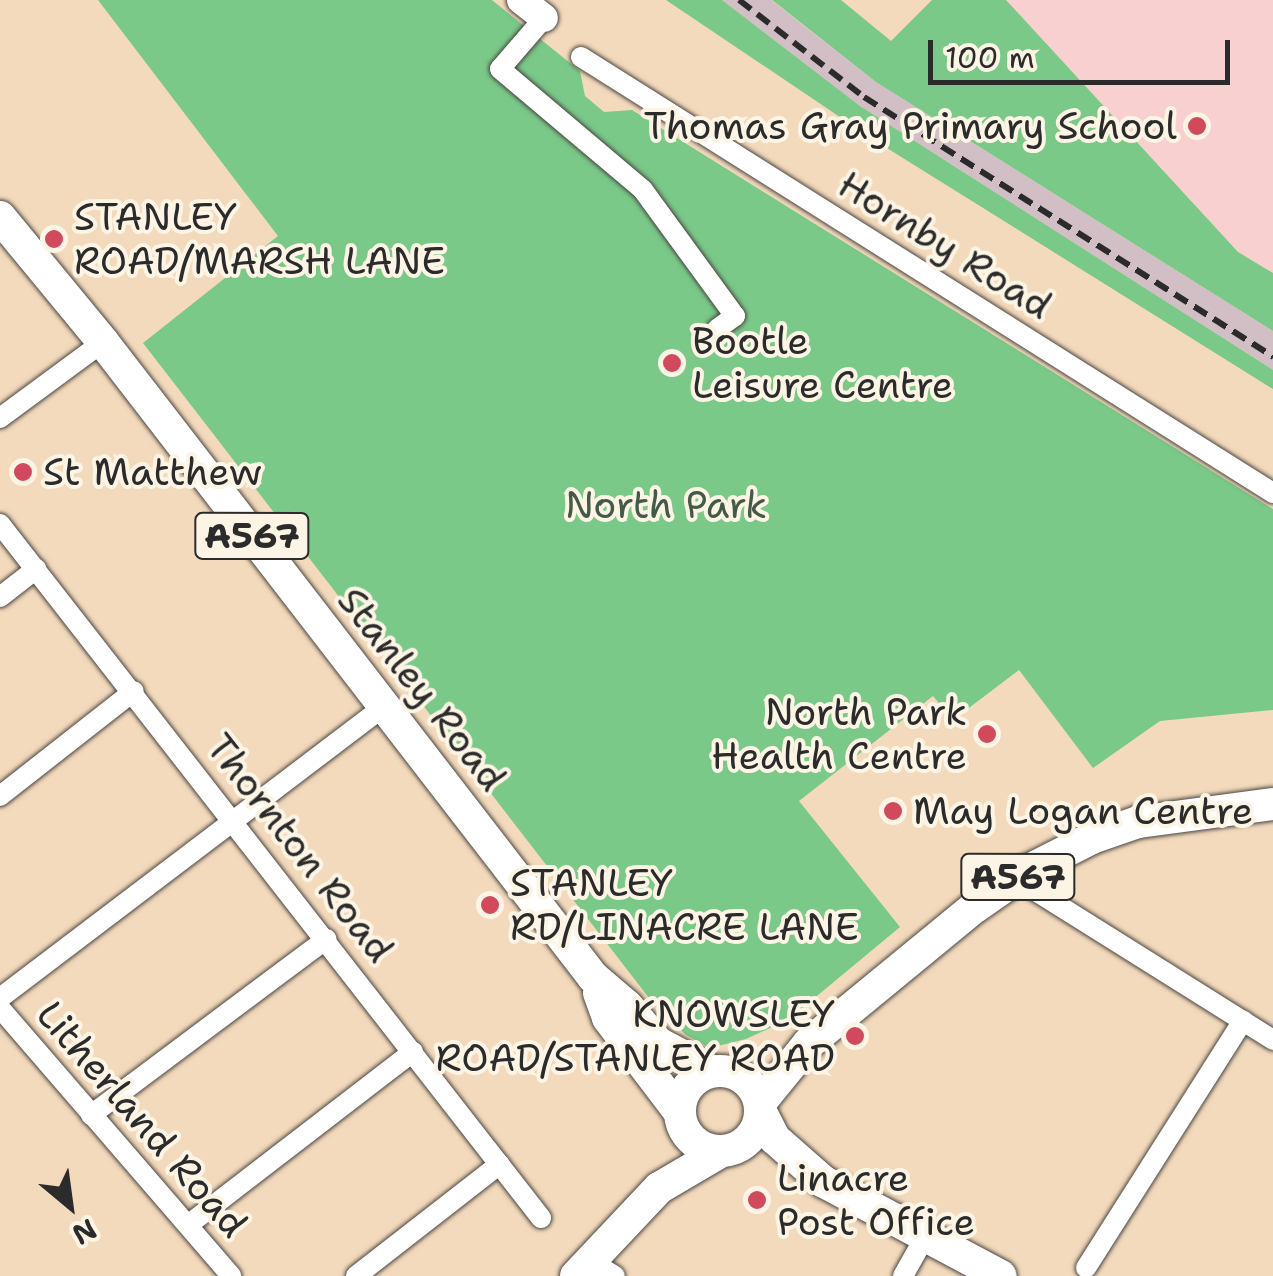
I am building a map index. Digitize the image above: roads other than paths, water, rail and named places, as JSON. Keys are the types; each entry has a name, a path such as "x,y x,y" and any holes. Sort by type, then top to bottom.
{"main road":[{"name":"Stanley Road","path":"0,217 103,342 593,977 628,1006 658,1042 719,1071"},
{"name":"A567","path":"808,1044 1015,878 1092,838 1138,822 1273,804"},
{"name":"Stanley Road","path":"593,977 608,1018 680,1116"},
{"path":"660,1188 686,1089 719,1071 808,1044"},
{"path":"594,1271 660,1188 754,1133 761,1108 808,1044"},
{"path":"719,1071 751,1084 776,1139 824,1182 1001,1276"},
{"path":"680,1116 698,1144 727,1150 794,1178 824,1182"}],"street":[{"path":"521,0 544,18 500,70 643,190 735,316 717,329"},
{"name":"Hornby Road","path":"580,57 1273,493"},
{"path":"0,418 103,342"},
{"name":"Thornton Road","path":"0,524 235,820 542,1218"},
{"path":"0,597 36,569"},
{"path":"0,796 134,691"},
{"path":"0,998 384,706"},
{"path":"1015,878 1273,1040"},
{"path":"91,1114 326,939"},
{"name":"Litherland Road","path":"0,1008 230,1276"},
{"path":"1086,1268 1242,1021"},
{"path":"188,1225 413,1052"},
{"path":"356,1276 500,1164"},
{"path":"903,1276 926,1235"}],"railway":[{"path":"739,0 864,97 1273,357"}],"place":[{"name":"Thomas Gray Primary School","path":"1197,126"},
{"name":"STANLEY ROAD/MARSH LANE","path":"54,239"},
{"name":"Bootle Leisure Centre","path":"672,363"},
{"name":"St Matthew","path":"23,472"},
{"name":"North Park Health Centre","path":"987,734"},
{"name":"May Logan Centre","path":"893,811"},
{"name":"STANLEY RD/LINACRE LANE","path":"490,905"},
{"name":"KNOWSLEY ROAD/STANLEY ROAD","path":"855,1036"},
{"name":"Linacre Post Office","path":"757,1200"}],"park label":[{"name":"North Park","path":"666,505"}]}
